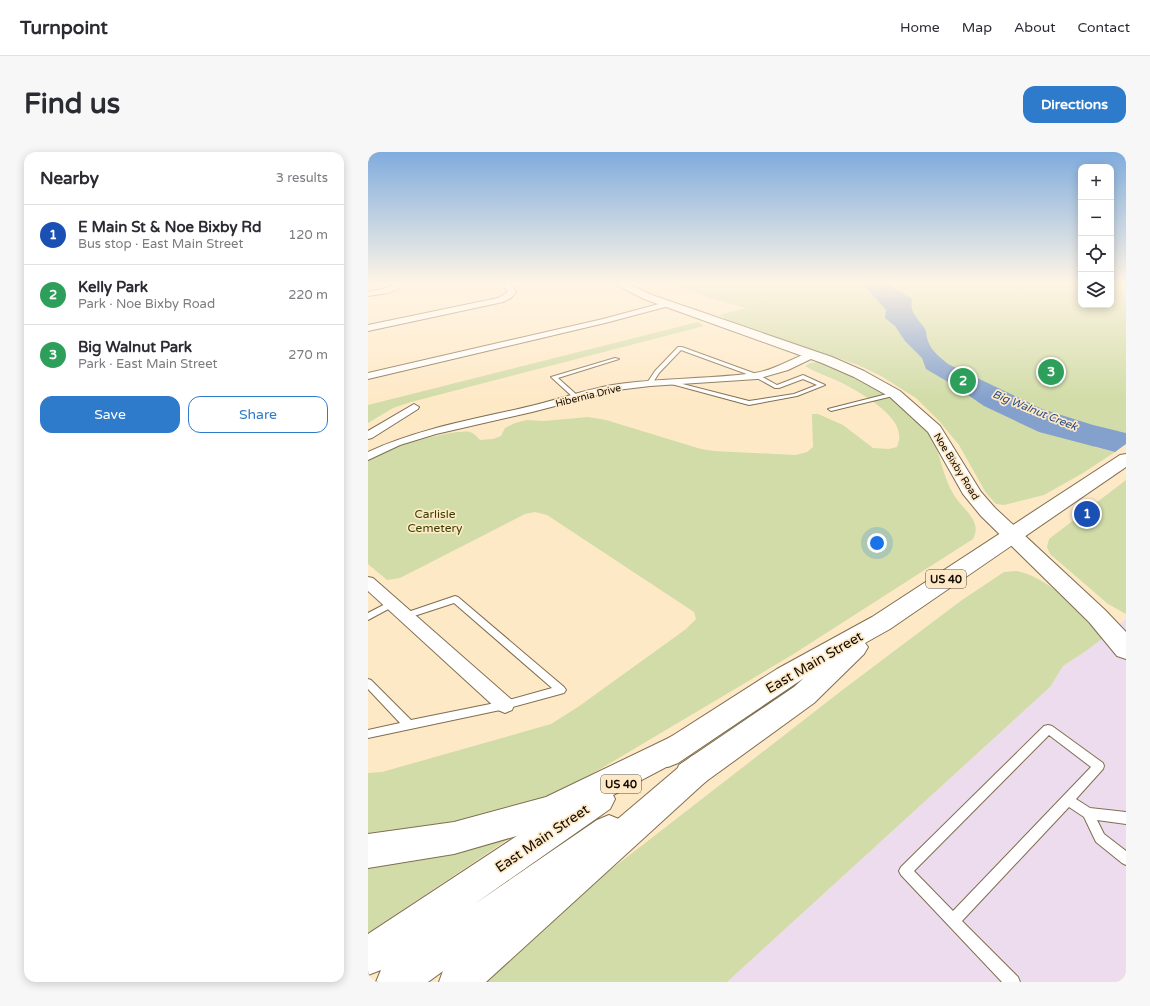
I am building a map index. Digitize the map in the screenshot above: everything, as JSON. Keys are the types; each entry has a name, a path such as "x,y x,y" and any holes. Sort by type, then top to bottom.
{"main road":[{"name":"Noe Bixby Road","path":"717,322 853,371 895,394 934,429 973,494 997,522 1097,616 1126,649"},
{"name":"East Main Street","path":"368,956 537,840 804,695 881,623 1126,459"},
{"name":"East Main Street","path":"395,982 586,846 692,755"},
{"path":"368,851 454,838 551,810 692,755"},
{"path":"458,982 514,931 692,755"}],"street":[{"path":"368,328 398,322"},
{"path":"368,376 606,322"},
{"name":"Hibernia Drive","path":"370,454 396,443 440,429 532,410 617,387 650,383 757,376 785,368 812,355"},
{"path":"368,436 414,407"},
{"path":"368,582 505,705"}],"lane":[{"path":"650,383 657,372 680,348 757,376 776,387 795,395"},
{"path":"576,397 554,377 617,359"},
{"path":"667,382 749,403 795,395 822,385 803,377 776,387"},
{"path":"831,409 895,394"},
{"path":"368,734 505,705 561,690 455,599 405,616"},
{"path":"368,617 391,604"},
{"path":"368,682 410,725"},
{"path":"953,921 1099,766 1048,729 905,870 953,921 1006,976 1013,982"},
{"path":"1068,800 1088,813 1126,818"},
{"path":"1088,813 1100,838 1126,859"}],"shaded area":[{"path":"1126,619 1126,982 727,982 1050,687 1063,666 1086,651"}],"green space":[{"path":"698,322 704,326 411,402 393,408 368,423 368,405"},
{"path":"732,322 1126,322 1126,433 1118,431 1094,447 1115,452 1083,473 1044,495 1004,505 996,504 986,493 959,445 940,422 916,398 881,376 858,365"},
{"name":"Carlisle Cemetery","path":"819,362 857,378 892,399 914,417 928,432 935,445 950,488 974,521 976,527 973,539 792,655 575,784 529,805 368,842 368,773 382,772 551,724 578,707 686,629 696,619 694,612 547,515 535,512 525,514 400,578 387,580 368,564 368,461 394,447 442,435 470,432 480,440 493,439 501,436 505,428 515,423 527,420 544,421 588,417 606,420 701,449 796,455 807,452 813,447 812,414 818,414 843,425 873,448 889,449 897,447 899,435 897,427 885,411 867,397 842,383 805,366 810,363"},
{"path":"1126,480 1126,614 1108,604 1050,554 1047,547 1049,539"},
{"path":"1017,571 1042,581 1053,589 1074,607 1103,638 1063,666 1050,687 727,982 479,982 533,930 845,688 962,600 1004,572"},
{"path":"507,833 510,838 368,933 368,864"}],"water":[{"name":"Big Walnut Creek","path":"890,322 919,322 925,329 927,340 931,348 948,364 1042,409 1093,425 1126,433 1126,444 1115,452 1039,432 984,406 955,386 926,369 922,358 905,341 895,326"}],"place":[{"name":"Big Walnut Park","path":"1051,372"},
{"name":"Kelly Park","path":"963,381"},
{"name":"E Main St & Noe Bixby Rd","path":"1087,514"}]}
